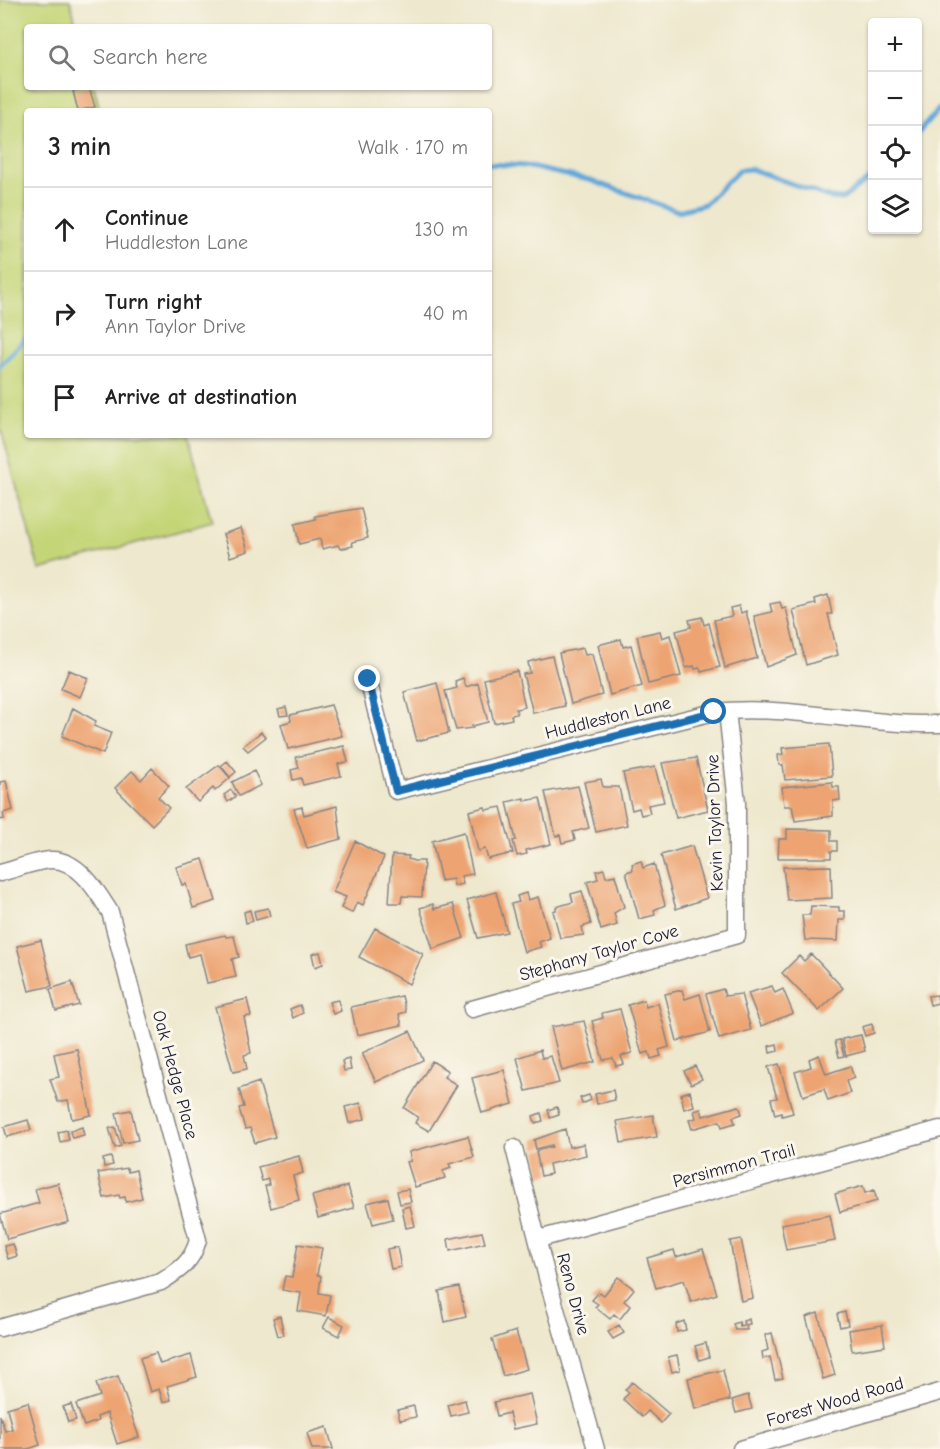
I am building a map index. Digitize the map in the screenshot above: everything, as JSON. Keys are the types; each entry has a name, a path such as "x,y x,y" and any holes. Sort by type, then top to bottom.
{"street":[{"name":"Huddleston Lane","path":"368,679 396,791 727,711 768,709 912,724 940,724"},
{"name":"Kevin Taylor Drive","path":"727,711 737,803 737,935"},
{"name":"Oak Hedge Place","path":"0,873 53,860 80,872 97,890 110,912 198,1240 193,1257 183,1269 160,1282 0,1328"},
{"name":"Stephany Taylor Cove","path":"472,1009 737,935"},
{"name":"Persimmon Trail","path":"538,1239 940,1129"},
{"name":"Reno Drive","path":"514,1148 549,1285 596,1449"},
{"name":"Forest Wood Road","path":"741,1449 940,1392"}],"green space":[{"path":"0,0 70,0 76,24 24,24 24,90 95,90 99,108 24,108 24,438 189,438 212,522 39,570 0,425"}],"building":[{"path":"90,90 95,107 77,108 73,91"},
{"path":"361,508 368,538 352,542 353,546 340,549 338,545 322,549 320,539 299,544 295,524 316,519 315,516"},
{"path":"241,528 248,551 230,557 223,534"},
{"path":"828,595 832,614 828,614 838,655 806,665 793,610 816,604 815,599"},
{"path":"780,602 782,609 786,608 797,655 766,667 754,616 772,612 770,604"},
{"path":"739,606 741,613 746,611 757,658 725,668 714,620 732,616 730,608"},
{"path":"702,617 704,625 709,623 720,667 701,672 700,668 695,669 694,666 686,668 676,631 691,627 689,620"},
{"path":"660,631 662,638 670,635 681,676 648,684 637,636"},
{"path":"621,639 623,647 631,645 642,686 610,695 598,645"},
{"path":"583,648 585,655 592,654 602,695 571,704 559,653"},
{"path":"552,656 565,706 533,713 523,674 530,673 528,662"},
{"path":"69,670 88,678 80,697 61,689"},
{"path":"517,671 525,707 516,709 517,714 511,715 512,719 494,723 484,679"},
{"path":"463,678 466,687 478,683 488,722 472,726 473,728 456,730 445,691 457,688 455,681"},
{"path":"437,683 449,733 417,741 404,692"},
{"path":"331,705 342,736 288,749 281,724 291,721 290,715"},
{"path":"286,707 288,715 280,716 278,709"},
{"path":"73,708 96,721 94,726 111,733 103,754 62,736"},
{"path":"261,732 266,737 248,751 243,746"},
{"path":"829,744 832,776 785,780 783,765 779,765 778,755 783,754 782,748"},
{"path":"344,746 348,762 338,764 341,776 303,785 301,778 293,780 291,770 299,768 296,757"},
{"path":"696,758 708,810 676,818 662,763"},
{"path":"227,761 236,772 230,777 221,766"},
{"path":"219,765 230,778 215,791 213,788 198,802 186,789"},
{"path":"655,767 664,802 648,805 650,813 641,815 639,808 632,810 623,773"},
{"path":"152,768 169,786 158,797 169,808 152,825 115,788 132,771 141,780"},
{"path":"254,771 261,785 239,796 232,782"},
{"path":"601,779 603,787 619,787 627,825 596,832 584,782"},
{"path":"6,781 13,810 3,813 4,819 0,820 0,782"},
{"path":"832,782 833,787 839,787 840,800 833,801 833,816 795,821 792,806 784,806 782,787"},
{"path":"578,786 589,828 573,832 575,840 562,843 560,835 556,836 545,792"},
{"path":"231,790 236,796 228,802 224,795"},
{"path":"524,798 524,801 540,798 551,844 526,850 527,854 517,856 513,841 516,840 507,802"},
{"path":"337,806 341,839 307,848 294,809 302,807 304,815"},
{"path":"485,807 486,810 501,807 513,853 488,859 485,849 478,851 469,811"},
{"path":"787,829 831,830 831,841 837,841 837,851 831,851 831,858 778,858 779,839 787,839"},
{"path":"464,832 473,874 461,876 463,884 454,886 453,879 441,881 432,841"},
{"path":"355,841 384,857 363,905 357,902 352,913 341,908 346,897 333,892"},
{"path":"692,846 707,898 676,909 661,855"},
{"path":"392,855 409,856 408,859 414,861 424,861 422,897 402,896 401,903 389,903"},
{"path":"203,859 216,901 193,908 186,884 182,885 176,867"},
{"path":"641,861 643,868 654,864 665,905 654,910 655,915 639,919 626,872 633,870 632,864"},
{"path":"831,866 832,898 787,900 783,867"},
{"path":"604,869 606,877 615,875 624,907 614,913 617,925 601,930 587,882 598,879 596,871"},
{"path":"582,891 591,924 582,927 584,935 560,938 553,911 556,907 573,902 571,894"},
{"path":"496,892 507,932 478,938 467,900"},
{"path":"526,893 528,900 538,897 550,938 539,942 541,947 524,952 511,904 519,902 517,896"},
{"path":"433,904 434,909 453,904 464,938 433,949 420,908"},
{"path":"811,906 839,907 839,911 845,911 845,920 839,920 838,941 805,940 802,915 810,915"},
{"path":"268,908 270,916 256,920 254,911"},
{"path":"250,910 253,921 246,923 244,912"},
{"path":"375,928 423,954 409,984 359,957"},
{"path":"225,935 226,937 234,936 239,957 232,959 236,977 207,983 200,954 188,957 185,944"},
{"path":"41,940 52,986 29,991 17,946"},
{"path":"320,952 323,964 315,967 312,954"},
{"path":"811,954 843,988 819,1011 782,973 799,956 804,961"},
{"path":"72,982 79,1005 56,1011 50,989"},
{"path":"772,986 775,993 783,989 793,1013 761,1026 748,993"},
{"path":"723,989 725,996 741,994 751,1030 719,1039 706,994"},
{"path":"682,990 685,999 700,994 710,1032 677,1041 665,994"},
{"path":"937,995 938,1003 930,1005 928,996"},
{"path":"402,996 406,1012 399,1014 402,1025 357,1035 351,1007"},
{"path":"247,999 251,1016 244,1017 251,1053 244,1055 247,1069 233,1072 215,1007"},
{"path":"338,1000 341,1011 333,1014 329,1002"},
{"path":"644,1000 646,1007 658,1003 669,1047 659,1050 661,1056 651,1059 649,1052 642,1054 628,1005"},
{"path":"300,1005 303,1013 293,1018 290,1009"},
{"path":"620,1009 632,1053 621,1056 624,1064 616,1066 613,1058 603,1060 592,1021 603,1018 602,1013"},
{"path":"584,1021 595,1062 562,1071 551,1027"},
{"path":"872,1024 874,1033 865,1036 862,1027"},
{"path":"410,1031 423,1060 376,1082 362,1053"},
{"path":"861,1035 865,1051 846,1056 842,1039"},
{"path":"840,1040 844,1056 839,1057 835,1041"},
{"path":"777,1044 778,1051 770,1053 769,1046"},
{"path":"77,1049 91,1115 72,1119 68,1100 58,1102 50,1079 59,1077 54,1054"},
{"path":"540,1050 542,1058 551,1056 559,1083 526,1091 517,1058"},
{"path":"819,1055 826,1074 850,1066 854,1078 846,1081 850,1093 828,1101 824,1089 803,1096 795,1072 811,1067 809,1059"},
{"path":"349,1059 351,1070 344,1071 342,1061"},
{"path":"432,1061 448,1071 444,1077 457,1085 429,1131 415,1123 418,1117 404,1108"},
{"path":"779,1064 793,1113 782,1116 781,1113 775,1115 771,1099 777,1098 768,1067"},
{"path":"695,1066 702,1079 691,1084 684,1071"},
{"path":"504,1070 513,1104 482,1113 472,1078"},
{"path":"259,1082 275,1137 255,1143 250,1128 245,1129 239,1108 244,1107 239,1089"},
{"path":"613,1090 615,1100 597,1104 595,1094"},
{"path":"690,1091 694,1106 684,1109 681,1094"},
{"path":"589,1095 591,1100 582,1104 580,1098"},
{"path":"361,1103 365,1119 349,1123 345,1107"},
{"path":"739,1106 742,1114 733,1117 735,1123 722,1127 720,1121 692,1129 689,1120 696,1118 694,1111 701,1109 703,1116"},
{"path":"557,1107 559,1115 550,1118 548,1110"},
{"path":"131,1110 138,1140 123,1143 116,1113"},
{"path":"541,1113 543,1121 535,1123 533,1116"},
{"path":"653,1115 657,1137 621,1143 617,1121"},
{"path":"28,1120 31,1130 7,1137 4,1127"},
{"path":"82,1127 84,1135 72,1138 70,1131"},
{"path":"115,1127 121,1146 115,1148 109,1128"},
{"path":"565,1129 569,1147 584,1144 586,1155 549,1164 551,1174 541,1176 536,1151 552,1147 552,1145 536,1149 534,1140"},
{"path":"67,1130 69,1140 60,1142 58,1132"},
{"path":"468,1136 474,1157 449,1164 451,1168 443,1171 445,1178 415,1187 407,1162 411,1161 409,1152"},
{"path":"299,1156 303,1173 293,1176 299,1200 271,1208 265,1186 269,1185 268,1179 262,1181 258,1167"},
{"path":"111,1157 113,1165 104,1167 103,1159"},
{"path":"127,1168 128,1172 136,1170 142,1198 126,1202 125,1197 120,1198 119,1195 104,1198 98,1173"},
{"path":"58,1183 69,1222 7,1239 0,1214 39,1203 35,1189"},
{"path":"348,1186 354,1208 318,1218 312,1196"},
{"path":"863,1186 865,1193 874,1190 877,1201 840,1212 835,1194"},
{"path":"408,1189 411,1202 400,1204 397,1191"},
{"path":"388,1198 393,1219 373,1224 367,1203"},
{"path":"410,1206 415,1226 406,1228 402,1208"},
{"path":"830,1215 835,1241 786,1250 781,1224"},
{"path":"482,1232 485,1243 450,1251 448,1239"},
{"path":"741,1239 753,1298 741,1301 730,1241"},
{"path":"13,1244 17,1256 8,1259 4,1246"},
{"path":"298,1244 322,1248 317,1275 321,1276 319,1293 330,1295 326,1316 298,1311 301,1293 282,1290 285,1276 292,1277"},
{"path":"397,1247 401,1267 391,1269 387,1249"},
{"path":"703,1249 717,1294 691,1302 684,1280 656,1288 647,1258 674,1250 676,1257"},
{"path":"618,1277 634,1289 624,1301 630,1306 620,1319 614,1314 610,1319 595,1307 598,1304 592,1300 599,1292 604,1295"},
{"path":"459,1287 466,1317 445,1322 439,1291"},
{"path":"845,1312 848,1325 840,1327 837,1314"},
{"path":"818,1313 835,1375 823,1379 806,1317"},
{"path":"280,1316 284,1335 278,1336 273,1318"},
{"path":"329,1317 344,1325 339,1336 323,1328"},
{"path":"749,1319 750,1324 746,1325 747,1330 735,1330 733,1324 739,1322 740,1326 744,1325 743,1321"},
{"path":"684,1321 686,1330 677,1332 676,1324"},
{"path":"619,1325 624,1333 613,1339 608,1332"},
{"path":"882,1325 885,1346 852,1351 849,1330"},
{"path":"516,1331 527,1369 503,1376 492,1339"},
{"path":"772,1333 783,1378 775,1380 770,1357 763,1359 762,1352 768,1350 765,1335"},
{"path":"706,1343 709,1357 699,1360 695,1346"},
{"path":"156,1353 160,1364 191,1355 197,1377 167,1386 171,1400 163,1402 159,1389 150,1392 140,1358"},
{"path":"677,1355 680,1370 672,1372 668,1357"},
{"path":"723,1370 730,1400 695,1409 688,1378"},
{"path":"118,1376 139,1437 117,1444 107,1413 97,1417 98,1421 84,1426 76,1404 100,1396 96,1383"},
{"path":"632,1382 669,1414 661,1423 648,1411 642,1417 623,1399 629,1393 625,1390"},
{"path":"530,1394 537,1424 513,1429 509,1413 497,1416 494,1402"},
{"path":"748,1395 752,1409 736,1413 732,1400"},
{"path":"465,1400 468,1412 451,1416 448,1405"},
{"path":"28,1402 40,1445 28,1449 0,1449 0,1415 5,1431 12,1429 7,1408"},
{"path":"71,1404 76,1420 68,1422 63,1407"},
{"path":"414,1406 416,1417 400,1420 397,1410"},
{"path":"327,1427 333,1449 312,1449 307,1433"}],"waterway":[{"path":"922,128 940,108"},
{"path":"492,164 525,166 589,180 678,211 705,204 739,170 751,169 831,198 842,199 868,180"},
{"path":"0,366 24,340"}],"route":[{"path":"368,679 396,791 714,712"}]}
